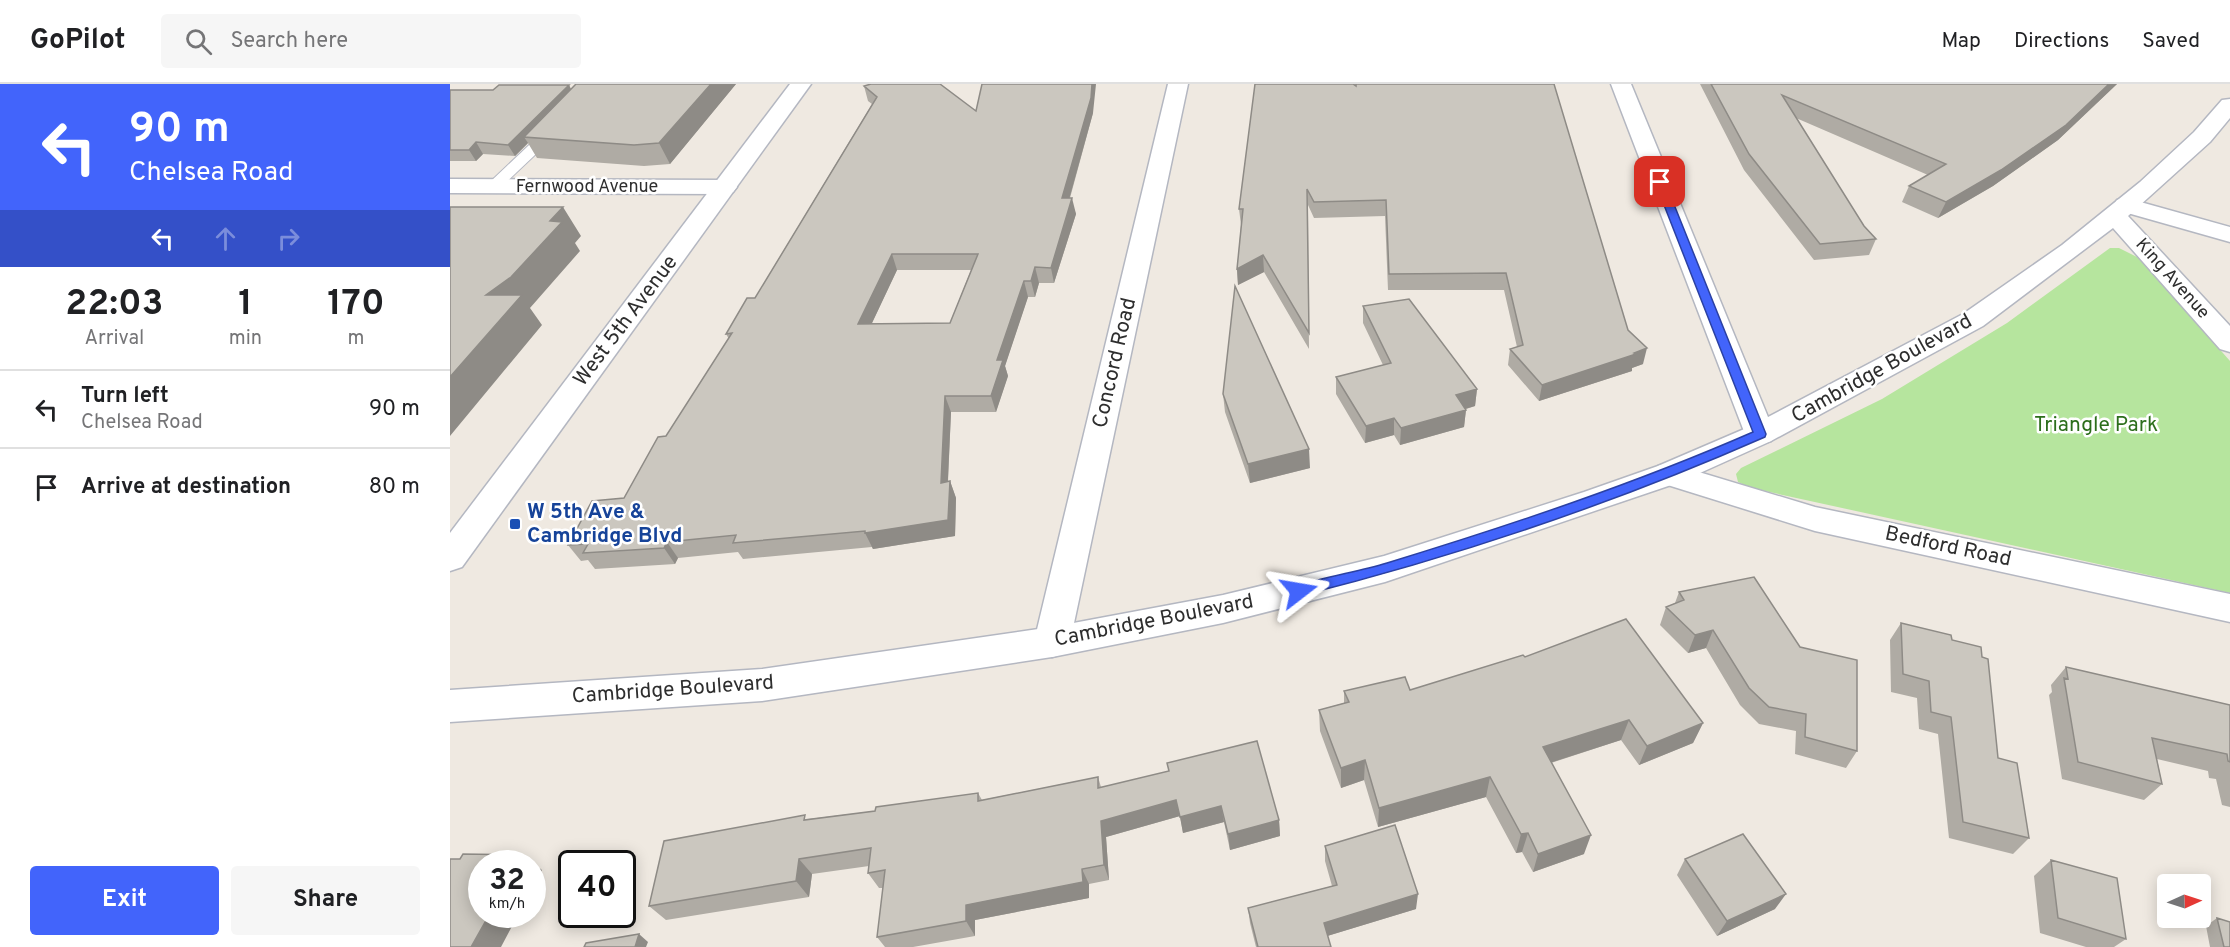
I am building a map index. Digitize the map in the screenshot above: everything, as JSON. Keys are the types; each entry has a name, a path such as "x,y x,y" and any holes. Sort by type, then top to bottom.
{"street":[{"name":"West 5th Avenue","path":"450,558 801,84"},
{"name":"Concord Road","path":"1052,642 1178,84"},
{"path":"1621,84 1760,434"},
{"name":"Cambridge Boulevard","path":"450,706 762,685 1052,642 1223,609 1385,569 1669,474 1760,434 1973,320 2071,250 2120,210 2202,137 2230,105"},
{"name":"Fernwood Avenue","path":"450,186 725,187"},
{"path":"2120,210 2230,235"},
{"name":"King Avenue","path":"2120,210 2230,343"},
{"name":"Bedford Road","path":"1669,474 1815,519 2230,608"}],"lane":[{"path":"494,186 564,119"}],"green space":[{"name":"Triangle Park","path":"2110,248 2119,248 2139,258 2230,361 2230,593 1751,488 1738,482 1736,474 1741,468 1882,399 2007,323"}],"building":[{"path":"576,84 711,84 659,143 634,145 524,137"},
{"path":"871,84 940,84 976,111 982,84 1092,84 1091,98 1062,198 1072,198 1051,268 1035,267 1031,281 1024,281 997,360 1003,360 991,396 945,396 941,483 950,481 948,520 865,533 865,531 733,543 736,535 667,542 664,548 583,553 588,544 568,545 592,501 624,498 658,437 666,436 732,333 726,334 747,298 755,298 877,97 864,86","holes":["892,254 978,254 950,323 858,324"]},
{"path":"1255,84 1353,84 1356,86 1356,84 1554,84 1628,330 1647,348 1634,353 1636,354 1542,385 1510,349 1523,345 1506,273 1389,274 1386,200 1314,202 1307,189 1309,333 1263,255 1237,269 1243,209 1239,209"},
{"path":"1711,84 2109,84 2066,125 2001,170 1946,202 1909,186 1946,164 1782,95 1864,226 1876,239 1820,244 1749,154"},
{"path":"499,85 569,85 508,145 476,142 469,150 450,150 450,90 493,90"},
{"path":"450,207 563,207 550,221 562,222 511,277 486,295 522,295 450,377"},
{"path":"1235,286 1309,449 1248,464 1223,394"},
{"path":"1409,299 1477,389 1456,395 1466,410 1401,428 1394,418 1366,426 1336,377 1391,363 1363,306"},
{"path":"1754,577 1800,647 1857,660 1857,751 1805,737 1806,714 1769,707 1749,688 1713,630 1695,635 1666,607 1684,600 1679,592"},
{"path":"1626,619 1703,723 1647,746 1629,720 1543,747 1591,835 1538,854 1528,833 1521,834 1490,777 1379,808 1365,760 1341,768 1319,710 1349,702 1344,691 1405,677 1410,690 1523,655 1525,657"},
{"path":"1901,623 1951,635 1952,640 1981,647 1982,657 1988,659 1998,758 2017,763 2029,838 1963,822 1951,717 1931,712 1929,681 1903,674"},
{"path":"2066,667 2230,705 2230,762 2227,754 2152,738 2162,784 2078,762 2064,678 2068,679"},
{"path":"1257,741 1279,820 1228,834 1221,806 1180,817 1176,800 1101,821 1104,865 1082,869 1083,882 966,905 966,921 877,937 885,870 868,873 871,848 799,859 796,881 649,906 664,841 805,815 804,820 875,811 876,807 978,793 978,801 1098,777 1098,788 1169,771 1167,763"},
{"path":"1395,825 1418,894 1324,923 1331,947 1258,947 1248,908 1337,885 1325,846"},
{"path":"1743,834 1786,894 1727,921 1685,859"},
{"path":"463,854 468,854 468,928 482,928 471,947 450,947 450,859 460,859"},
{"path":"2051,860 2117,878 2126,939 2058,918"},
{"path":"2217,918 2230,922 2230,947 2224,947"},
{"path":"639,934 635,947 584,947 586,943"}],"place":[{"name":"W 5th Ave & Cambridge Blvd","path":"515,524"}],"route":[{"path":"1299,591 1385,569 1596,500 1669,474 1760,434 1660,182"}]}
